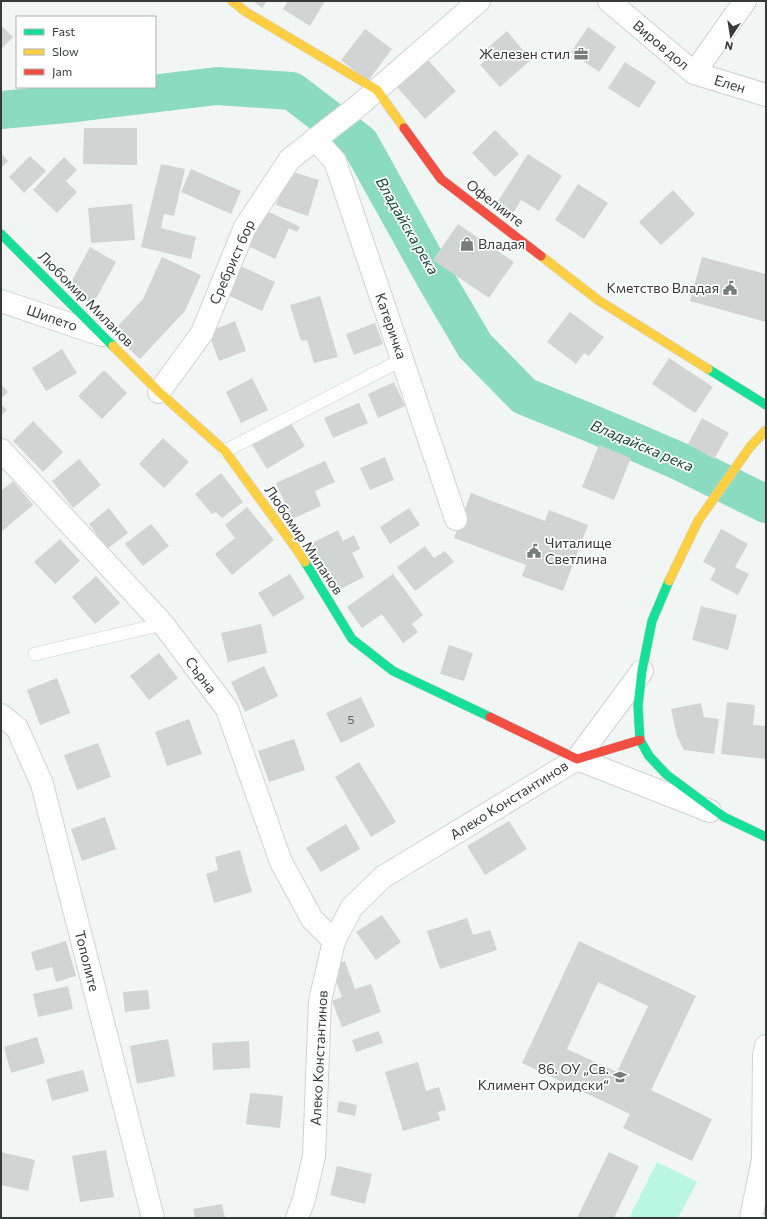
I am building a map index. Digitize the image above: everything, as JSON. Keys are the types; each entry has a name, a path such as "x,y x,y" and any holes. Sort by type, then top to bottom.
{"street":[{"name":"Офелиите","path":"232,1 246,12 377,90 441,179 598,300 766,405"},
{"path":"377,90 479,1"},
{"name":"Виров дол","path":"609,1 694,73"},
{"path":"694,73 746,1"},
{"name":"Елен","path":"694,73 766,96"},
{"name":"Сребрист бор","path":"159,392 202,333 245,227 290,159 377,90"},
{"name":"Катеричка","path":"315,139 335,161 456,519"},
{"name":"Любомир Миланов","path":"1,234 159,392 226,451 296,547 352,639 393,671 577,759"},
{"name":"Шипето","path":"1,301 102,335"},
{"path":"724,816 667,775 649,756 640,740 638,706 642,671 652,621 670,579 698,521 750,447 766,430"},
{"name":"Сърна","path":"1,450 163,624 227,709 281,862 312,919 334,941"},
{"path":"577,759 642,671"},
{"name":"Тополите","path":"1,715 17,728 42,784 152,1218"},
{"path":"577,759 640,740"},
{"path":"577,759 724,816 766,837"},
{"name":"Алеко Константинов","path":"297,1218 304,1199 314,1156 320,1001 334,941 352,907 383,878 577,759"},
{"path":"752,1218 764,1159 764,1055 766,1046"}],"lane":[{"path":"226,451 403,359"},
{"path":"35,654 163,624"}],"green space":[{"path":"657,1162 697,1182 678,1218 629,1218"}],"building":[{"path":"253,1 267,1 262,8"},
{"path":"288,1 325,1 310,26 283,9"},
{"path":"1,25 13,37 1,49"},
{"path":"588,27 616,47 599,72 571,52"},
{"path":"365,29 392,49 368,81 341,60"},
{"path":"507,31 531,60 500,87 480,65 489,57 484,51"},
{"path":"428,60 456,91 425,119 397,87"},
{"path":"625,62 656,82 639,108 608,88"},
{"path":"84,128 137,128 137,165 83,164"},
{"path":"495,130 519,154 495,177 472,153"},
{"path":"1,153 8,161 1,168"},
{"path":"528,154 562,176 539,211 521,200 509,220 493,209"},
{"path":"30,156 46,171 24,193 9,177"},
{"path":"64,157 77,170 66,181 77,192 57,213 33,190"},
{"path":"161,164 185,169 174,216 164,214 161,228 196,237 191,259 141,247"},
{"path":"191,169 241,191 231,214 181,192"},
{"path":"287,170 319,180 308,216 276,205"},
{"path":"578,184 608,203 584,239 555,220"},
{"path":"673,190 695,214 661,245 639,222"},
{"path":"132,204 135,240 91,243 88,208"},
{"path":"261,208 300,227 297,232 289,228 275,259 244,244"},
{"path":"458,224 514,262 489,298 433,260"},
{"path":"90,247 116,262 93,304 67,290"},
{"path":"162,257 201,275 185,311 140,359 113,334 116,328 143,299"},
{"name":"Кметство Владая","path":"702,257 766,274 766,322 690,301"},
{"path":"236,264 275,282 262,311 223,293"},
{"path":"320,296 338,357 314,363 307,340 301,341 290,305"},
{"path":"570,312 604,337 589,356 584,353 576,364 547,342"},
{"path":"235,321 246,351 219,361 208,332"},
{"path":"375,323 383,344 354,355 346,334"},
{"path":"62,349 77,373 46,391 32,368"},
{"path":"669,358 713,387 695,413 652,384"},
{"path":"104,370 127,393 102,419 78,396"},
{"path":"252,378 268,410 241,423 226,392"},
{"path":"394,382 405,406 378,418 368,394"},
{"path":"1,384 8,392 1,399"},
{"path":"359,403 368,423 333,438 324,418"},
{"path":"1,404 7,410 1,416"},
{"path":"702,418 729,433 714,459 688,444"},
{"path":"289,420 305,446 267,469 251,443"},
{"path":"33,421 63,452 43,472 13,441"},
{"path":"163,438 189,462 164,488 139,464"},
{"path":"599,445 631,458 614,500 582,487"},
{"path":"385,457 394,480 370,490 360,468"},
{"path":"79,459 101,485 73,508 52,481"},
{"path":"325,461 335,482 315,491 321,506 292,519 276,483"},
{"path":"221,473 243,502 222,518 216,512 212,514 195,494"},
{"path":"13,481 33,505 1,532 1,491"},
{"name":"Читалище Светлина","path":"471,493 545,521 549,510 588,525 563,591 522,576 526,565 454,538"},
{"path":"247,507 274,540 232,575 215,554 235,538 225,525"},
{"path":"109,508 128,533 107,549 89,524"},
{"path":"409,508 420,525 390,544 380,527"},
{"path":"151,524 169,546 143,566 125,544"},
{"path":"721,529 748,544 735,567 749,574 738,595 710,580 716,569 703,562"},
{"path":"338,530 343,541 354,535 360,549 352,553 364,577 333,593 308,545"},
{"path":"60,539 80,561 55,584 34,562"},
{"path":"425,546 434,558 445,551 454,562 415,591 397,567"},
{"path":"290,574 305,598 273,617 258,593"},
{"path":"393,574 423,615 412,624 418,632 403,643 382,614 362,628 347,607"},
{"path":"96,576 120,603 95,624 72,597"},
{"path":"701,606 737,615 728,650 692,640"},
{"path":"261,624 267,653 228,662 221,633"},
{"path":"449,645 473,653 464,681 440,674"},
{"path":"159,653 178,678 149,700 130,676"},
{"path":"264,666 278,696 245,712 231,682"},
{"path":"57,678 70,713 40,725 27,690"},
{"path":"361,697 375,726 341,743 326,713"},
{"path":"727,702 755,705 753,725 766,726 766,759 721,754"},
{"path":"701,703 704,717 719,719 714,754 684,750 677,736 671,709"},
{"path":"189,719 202,754 167,766 155,732"},
{"path":"294,739 305,770 269,782 258,751"},
{"path":"98,743 111,777 77,790 64,755"},
{"path":"359,762 396,822 371,837 335,777"},
{"path":"105,817 116,849 82,861 71,829"},
{"path":"509,821 527,849 485,875 467,846"},
{"path":"346,824 360,849 321,872 306,848"},
{"path":"240,850 252,892 214,903 206,874 218,870 215,857"},
{"path":"382,915 401,942 376,960 356,932"},
{"path":"467,918 473,935 490,930 497,950 440,969 427,931"},
{"path":"66,941 76,976 56,982 52,967 36,971 31,952"},
{"path":"579,941 696,996 651,1090 712,1119 692,1161 623,1128 630,1114 522,1063","holes":["598,982 648,1006 617,1072 567,1049"]},
{"path":"345,961 355,989 371,984 381,1012 342,1027 332,1001 342,997 331,967"},
{"path":"68,986 73,1009 38,1017 33,994"},
{"path":"148,990 150,1009 125,1012 123,992"},
{"path":"379,1031 383,1043 356,1052 352,1040"},
{"path":"37,1037 45,1063 11,1073 4,1047"},
{"path":"168,1039 175,1076 137,1084 130,1046"},
{"path":"249,1041 250,1068 213,1070 212,1043"},
{"path":"418,1062 426,1091 439,1087 446,1110 438,1112 440,1120 403,1131 385,1072"},
{"path":"83,1070 89,1091 52,1101 46,1079"},
{"path":"250,1093 283,1096 280,1128 246,1124"},
{"path":"339,1101 357,1105 355,1116 337,1112"},
{"path":"106,1150 114,1197 80,1202 72,1156"},
{"path":"1,1152 35,1160 28,1191 1,1185"},
{"path":"609,1152 639,1166 614,1218 577,1218"},
{"path":"337,1166 372,1174 365,1204 330,1195"},
{"path":"766,1194 766,1215 761,1215"},
{"path":"222,1204 225,1218 195,1218 193,1209"}],"waterway":[{"name":"Владайска река","path":"1,110 76,103 217,86 292,91 360,143 435,278 475,346 524,396 679,461 766,504"}],"traffic: fast":[{"path":"1,234 113,346"},
{"path":"708,369 766,405"},
{"path":"305,562 352,639 393,671 490,717"},
{"path":"669,581 652,621 642,671 638,706 640,740 649,756 667,775 724,817 766,837"}],"traffic: slow":[{"path":"232,1 246,12 377,90 404,128"},
{"path":"541,256 598,300 708,369"},
{"path":"113,346 159,392 225,451 305,562"},
{"path":"669,581 698,521 750,447 766,430"}],"traffic: jam":[{"path":"404,128 441,179 541,256"},
{"path":"490,717 577,759 640,740"}],"place":[{"name":"Железен стил","path":"581,54"},
{"name":"Владая","path":"467,244"},
{"name":"Кметство Владая","path":"730,288"},
{"name":"Читалище Светлина","path":"534,551"},
{"name":"86. ОУ „Св. Климент Охридски“","path":"620,1077"}]}
